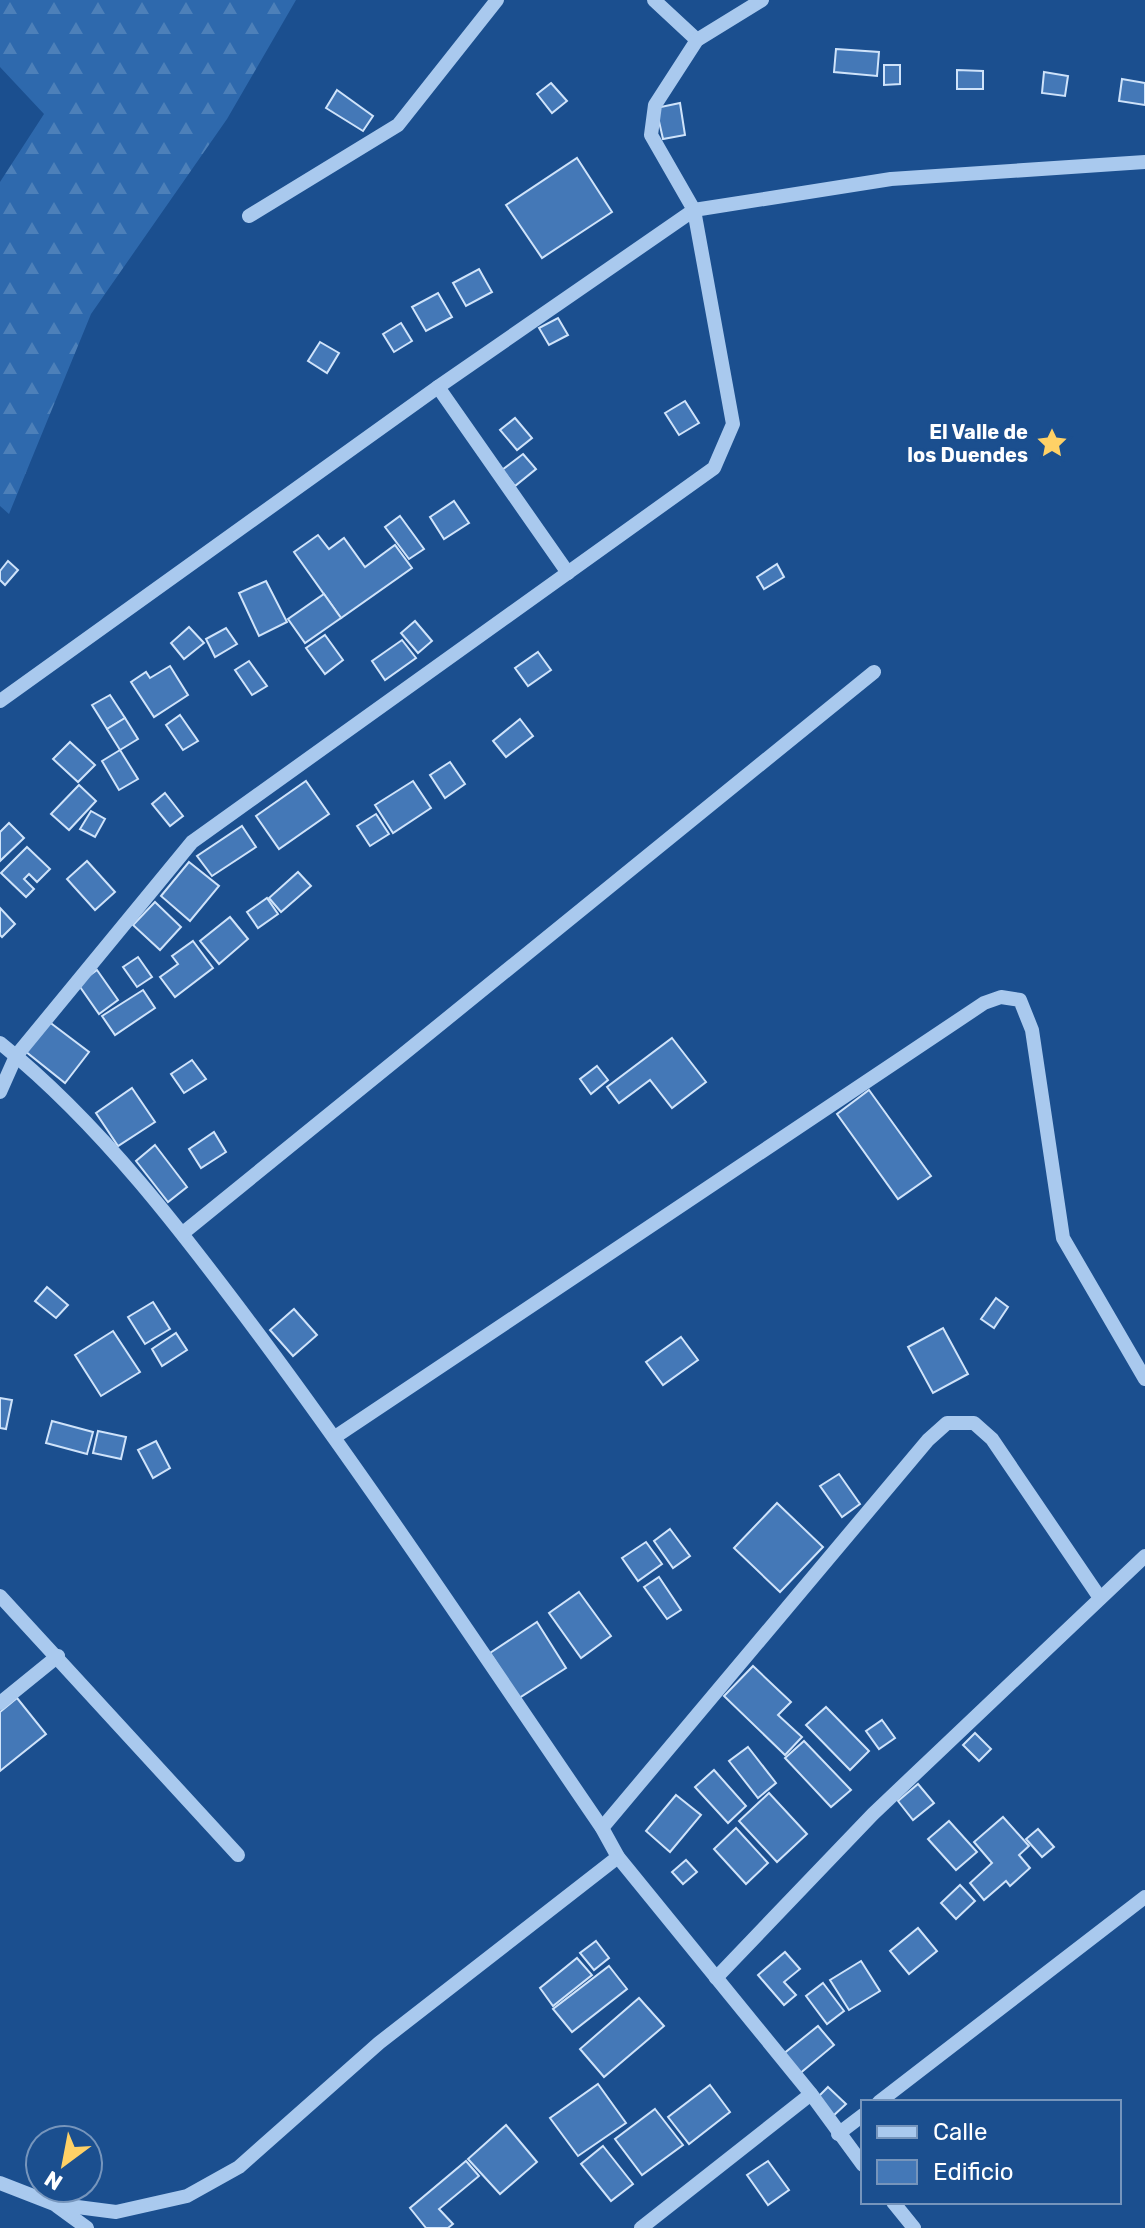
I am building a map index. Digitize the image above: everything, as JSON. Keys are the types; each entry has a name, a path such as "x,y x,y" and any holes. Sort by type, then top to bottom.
{"street":[{"path":"249,216 398,125 497,0"},
{"path":"654,0 697,40"},
{"path":"0,1092 16,1056 192,842 714,468 733,424 694,210 651,135 655,105 697,40 762,0"},
{"path":"0,701 438,387 694,210 891,179 1145,162"},
{"path":"438,387 568,573"},
{"path":"183,1233 874,672"},
{"path":"335,1437 984,1003 1001,997 1020,1000 1032,1030 1063,1238 1145,1379"},
{"path":"0,1043 130,1170 183,1233 335,1437 602,1828 618,1857 811,2094 861,2163"},
{"path":"602,1828 928,1440 947,1423 974,1423 992,1439 1100,1598"},
{"path":"716,1978 873,1814 1145,1556"},
{"path":"0,1596 238,1855"},
{"path":"0,1703 58,1656"},
{"path":"54,2204 116,2212 187,2196 239,2167 379,2043 618,1857"},
{"path":"882,2100 1145,1897"},
{"path":"641,2228 811,2094"},
{"path":"838,2134 861,2117"},
{"path":"0,2183 24,2192"},
{"path":"54,2204 87,2228"},
{"path":"895,2204 914,2228"}],"green space":[{"path":"0,0 296,0 227,119 91,314 9,514 0,506 0,182 44,114 0,67"}],"building":[{"path":"836,49 879,52 877,76 834,72"},
{"path":"884,65 900,65 900,84 884,85"},
{"path":"957,70 983,71 983,89 957,89"},
{"path":"1044,72 1068,76 1065,96 1042,93"},
{"path":"1122,79 1145,83 1145,105 1119,101"},
{"path":"551,83 567,101 552,113 537,94"},
{"path":"337,90 373,116 363,131 326,108"},
{"path":"680,103 685,135 663,139 656,108"},
{"path":"577,158 612,212 542,258 506,205"},
{"path":"479,269 492,292 466,306 453,283"},
{"path":"438,293 452,317 426,331 412,307"},
{"path":"558,318 568,335 549,345 539,328"},
{"path":"401,323 412,341 394,352 383,334"},
{"path":"320,342 339,353 327,373 308,361"},
{"path":"685,401 699,423 679,435 665,413"},
{"path":"515,418 532,438 517,450 500,430"},
{"path":"523,454 536,469 515,486 502,470"},
{"path":"454,501 469,523 444,539 430,517"},
{"path":"400,516 424,549 409,559 385,527"},
{"path":"318,535 329,549 344,538 365,567 395,545 412,568 341,618 294,552"},
{"path":"8,561 18,570 5,585 0,580 0,571"},
{"path":"777,564 784,577 764,589 757,577"},
{"path":"266,581 287,622 259,636 239,593"},
{"path":"324,594 341,618 305,643 288,619"},
{"path":"415,621 432,641 418,653 401,633"},
{"path":"189,627 204,643 184,659 171,643"},
{"path":"226,628 237,644 215,657 206,639"},
{"path":"325,635 343,660 325,674 306,648"},
{"path":"402,640 416,658 385,680 372,661"},
{"path":"538,652 551,670 528,686 515,668"},
{"path":"249,661 267,686 252,695 235,670"},
{"path":"170,666 188,695 154,717 131,682 146,672 150,678"},
{"path":"110,695 125,718 107,729 92,705"},
{"path":"180,715 198,741 183,750 166,725"},
{"path":"125,718 138,739 120,750 107,729"},
{"path":"520,719 533,736 506,757 493,741"},
{"path":"70,742 95,765 78,782 53,759"},
{"path":"120,750 138,779 119,790 102,761"},
{"path":"450,762 465,784 445,798 430,775"},
{"path":"306,781 329,814 279,849 256,816"},
{"path":"413,781 431,808 393,833 375,805"},
{"path":"79,785 96,801 69,830 51,814"},
{"path":"165,793 183,816 170,826 152,804"},
{"path":"91,811 105,819 95,837 80,829"},
{"path":"376,814 389,834 370,846 357,826"},
{"path":"9,823 24,838 0,861 0,832"},
{"path":"242,826 256,847 212,876 197,856"},
{"path":"27,847 50,869 37,882 29,874 24,879 34,889 26,897 1,873"},
{"path":"87,861 115,892 95,910 67,879"},
{"path":"189,862 219,886 190,921 161,896"},
{"path":"298,872 311,886 281,912 269,898"},
{"path":"267,898 278,914 258,928 247,912"},
{"path":"155,902 181,927 160,950 133,925"},
{"path":"0,908 15,924 2,937 0,935"},
{"path":"230,917 248,939 219,964 200,941"},
{"path":"193,941 213,968 175,997 160,977 178,964 172,956"},
{"path":"138,957 152,977 137,987 123,967"},
{"path":"97,970 118,1000 99,1014 78,984"},
{"path":"143,990 155,1008 115,1035 102,1016"},
{"path":"48,1021 89,1052 65,1083 25,1051"},
{"path":"672,1038 706,1082 672,1108 650,1080 619,1103 607,1087"},
{"path":"192,1060 206,1079 184,1093 171,1074"},
{"path":"597,1066 608,1080 591,1094 580,1079"},
{"path":"132,1088 155,1122 118,1146 96,1113"},
{"path":"869,1090 931,1176 898,1199 837,1114"},
{"path":"214,1132 226,1152 201,1168 189,1149"},
{"path":"155,1145 187,1187 168,1202 136,1161"},
{"path":"47,1287 68,1305 56,1318 35,1301"},
{"path":"996,1298 1008,1307 994,1328 981,1319"},
{"path":"153,1302 170,1329 145,1344 128,1317"},
{"path":"294,1309 317,1335 293,1356 270,1330"},
{"path":"943,1328 968,1374 933,1393 908,1347"},
{"path":"113,1331 140,1372 101,1396 75,1355"},
{"path":"176,1333 187,1350 162,1366 152,1349"},
{"path":"681,1337 698,1360 663,1385 646,1362"},
{"path":"0,1398 12,1400 6,1429 0,1428"},
{"path":"52,1421 93,1432 87,1454 46,1443"},
{"path":"98,1431 126,1437 121,1459 93,1453"},
{"path":"156,1441 170,1468 153,1478 138,1450"},
{"path":"839,1474 860,1504 842,1517 820,1486"},
{"path":"777,1503 823,1547 780,1592 734,1548"},
{"path":"670,1529 690,1556 673,1568 654,1541"},
{"path":"646,1542 662,1564 638,1581 622,1558"},
{"path":"659,1577 681,1610 667,1619 644,1587"},
{"path":"579,1592 611,1636 581,1658 549,1613"},
{"path":"537,1622 566,1668 519,1698 490,1653"},
{"path":"753,1666 791,1702 778,1715 802,1737 785,1755 724,1696"},
{"path":"17,1698 46,1734 0,1771 0,1712"},
{"path":"826,1707 869,1751 850,1770 806,1725"},
{"path":"882,1720 895,1738 879,1749 866,1731"},
{"path":"975,1733 991,1749 979,1761 963,1745"},
{"path":"804,1741 851,1790 831,1807 785,1758"},
{"path":"748,1747 776,1783 758,1798 729,1761"},
{"path":"714,1770 746,1806 728,1823 695,1787"},
{"path":"918,1784 934,1803 913,1820 898,1801"},
{"path":"769,1793 807,1834 777,1862 739,1821"},
{"path":"676,1795 701,1815 670,1852 646,1831"},
{"path":"1003,1817 1029,1846 1019,1855 1030,1868 1010,1886 1006,1881 984,1900 970,1883 992,1863 974,1842"},
{"path":"949,1821 977,1852 956,1870 928,1839"},
{"path":"736,1828 768,1863 746,1884 714,1849"},
{"path":"1038,1829 1054,1847 1042,1857 1026,1839"},
{"path":"686,1860 697,1872 683,1884 672,1872"},
{"path":"960,1885 975,1901 956,1919 941,1903"},
{"path":"918,1928 937,1951 909,1974 890,1951"},
{"path":"596,1941 609,1958 594,1970 580,1953"},
{"path":"785,1952 800,1969 784,1982 796,1995 784,2005 758,1975"},
{"path":"577,1958 592,1975 553,2006 540,1988"},
{"path":"861,1961 880,1991 849,2010 830,1980"},
{"path":"609,1966 627,1989 572,2032 553,2009"},
{"path":"823,1983 844,2011 827,2024 806,1996"},
{"path":"639,1998 664,2026 604,2077 580,2049"},
{"path":"818,2026 834,2045 798,2075 782,2055"},
{"path":"598,2084 626,2123 578,2156 550,2118"},
{"path":"710,2085 730,2112 689,2144 668,2117"},
{"path":"828,2087 846,2104 833,2116 816,2099"},
{"path":"655,2109 683,2145 642,2175 615,2139"},
{"path":"506,2125 537,2162 500,2194 468,2159"},
{"path":"603,2146 633,2184 611,2201 581,2164"},
{"path":"466,2161 479,2176 439,2209 453,2224 448,2228 426,2228 410,2208"},
{"path":"768,2161 789,2190 768,2205 747,2175"}],"place":[{"name":"El Valle de los Duendes","path":"1052,443"}]}
